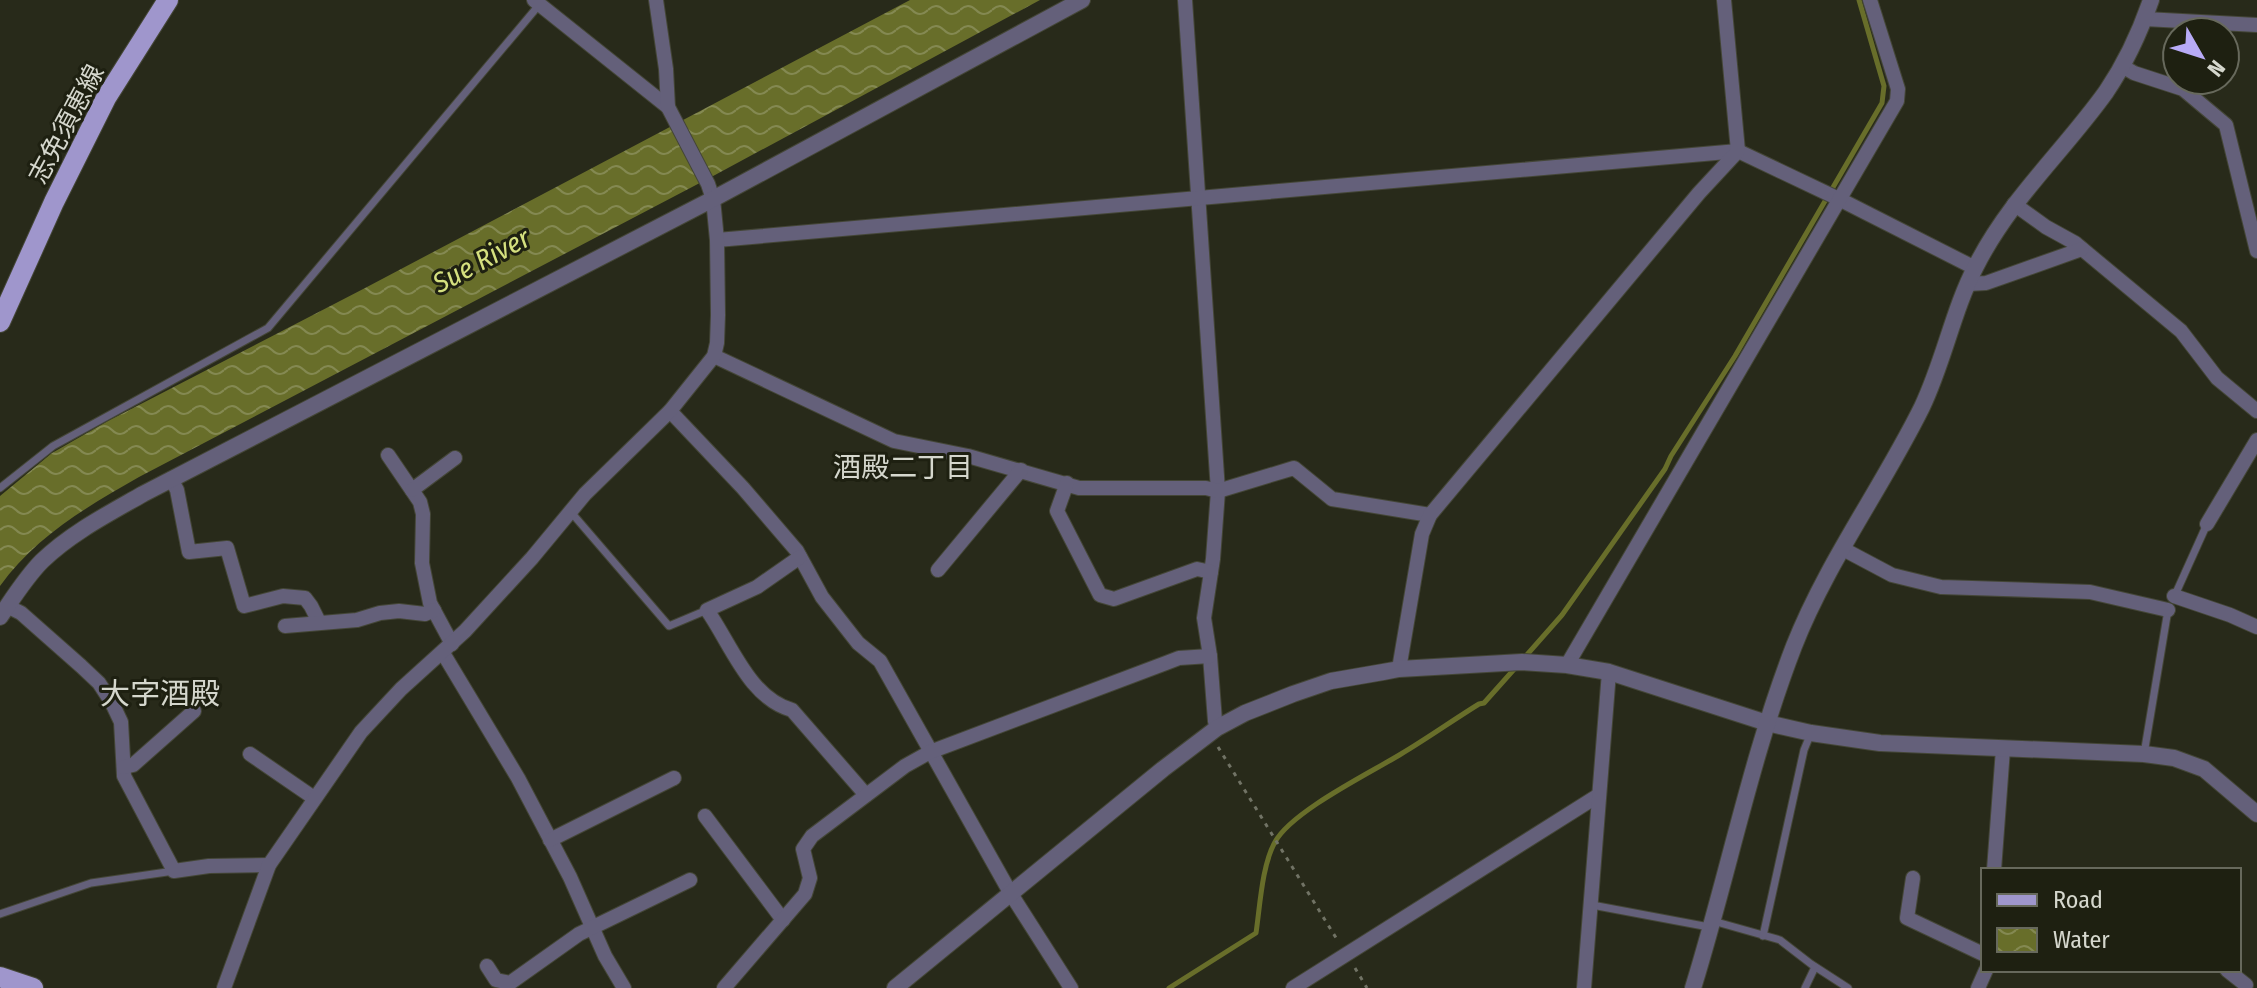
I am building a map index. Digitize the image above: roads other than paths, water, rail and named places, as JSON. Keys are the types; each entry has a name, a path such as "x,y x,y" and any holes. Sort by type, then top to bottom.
{"main road":[{"name":"志免須恵線","path":"0,322 54,202 106,98 168,0"},
{"path":"0,977 33,988"}],"street":[{"path":"224,988 269,865 361,732 401,689 447,649 532,558 585,494 670,411 714,356 717,343 717,240 711,192 672,114 656,0"},
{"path":"4,611 42,562 100,518 711,192 1082,0"},
{"path":"1185,0 1218,491 1204,618 1210,656 1213,731"},
{"path":"1399,669 1422,534 1430,515 1699,193 1738,151 1724,0"},
{"path":"1567,665 1897,101 1898,89 1870,0"},
{"path":"1697,986 1767,723 1820,588 1921,407 1940,366 1972,276 2014,204 2106,91 2122,66 2151,0"},
{"path":"536,2 672,114"},
{"path":"2145,19 2257,25"},
{"path":"2122,66 2183,89 2226,125 2257,251"},
{"path":"717,240 1738,151 1839,199 1986,283 2082,249"},
{"path":"2014,204 2082,249 2181,331 2217,378 2257,411"},
{"path":"714,356 894,441 968,456 1079,488 1206,488 1218,491 1294,468 1332,499 1430,515"},
{"path":"670,411 743,488 800,557 822,597 849,632 880,661 1011,894 1071,988"},
{"path":"2207,524 2257,440"},
{"path":"388,455 420,502 423,514 422,563 430,603 447,649 518,778 605,956 624,988"},
{"path":"412,490 455,458"},
{"path":"938,570 1021,470"},
{"path":"171,479 177,490 189,552 227,548 244,606 283,596 297,596 305,598 319,622"},
{"path":"1067,483 1057,511 1100,595 1114,599 1197,569 1211,572"},
{"path":"1843,549 1892,575 1941,587 2090,592 2230,615 2257,627"},
{"path":"800,557 757,587 707,610 763,694 777,706 792,710 866,795"},
{"path":"285,626 357,620 399,611 425,614 434,610"},
{"path":"4,611 21,613 99,683 121,722 124,776 174,871 209,866 269,865"},
{"path":"724,988 805,894 810,878 803,849 812,836 905,766 930,752 1179,658 1210,656"},
{"path":"895,988 1213,731 1245,713 1319,685 1399,669 1522,662 1567,665 1609,672 1767,723 1811,733 1880,743 2144,754 2174,758 2204,769 2257,814"},
{"path":"1584,988 1609,672"},
{"path":"124,767 133,765 194,711"},
{"path":"1994,868 2003,749"},
{"path":"250,754 314,798"},
{"path":"550,840 674,778"},
{"path":"1293,988 1599,795"},
{"path":"705,816 783,920"},
{"path":"1913,878 1907,918 1981,953"},
{"path":"487,966 496,980 510,983 592,927 690,880"},
{"path":"2229,972 2244,987 2257,972"}],"lane":[{"path":"0,488 53,446 268,328 536,2"},
{"path":"570,511 669,626 707,610"},
{"path":"2144,754 2171,603 2207,524"},
{"path":"1763,936 1804,750 1811,733"},
{"path":"0,914 91,883 174,871"},
{"path":"1591,905 1780,940 1848,988"},
{"path":"1805,988 1815,967"}],"water":[{"name":"Sue River","path":"910,0 1040,0 715,175 139,477 82,511 46,538 29,552 0,586 0,496 52,453"}],"waterway":[{"path":"1524,658 1562,615 1665,469 1735,356 1882,103 1884,86 1859,0"},
{"path":"1169,988 1256,933 1267,862 1284,830 1314,806 1484,703 1517,666"}],"district":[{"name":"酒殿二丁目","path":"903,467"},
{"name":"大字酒殿","path":"160,694"}]}
